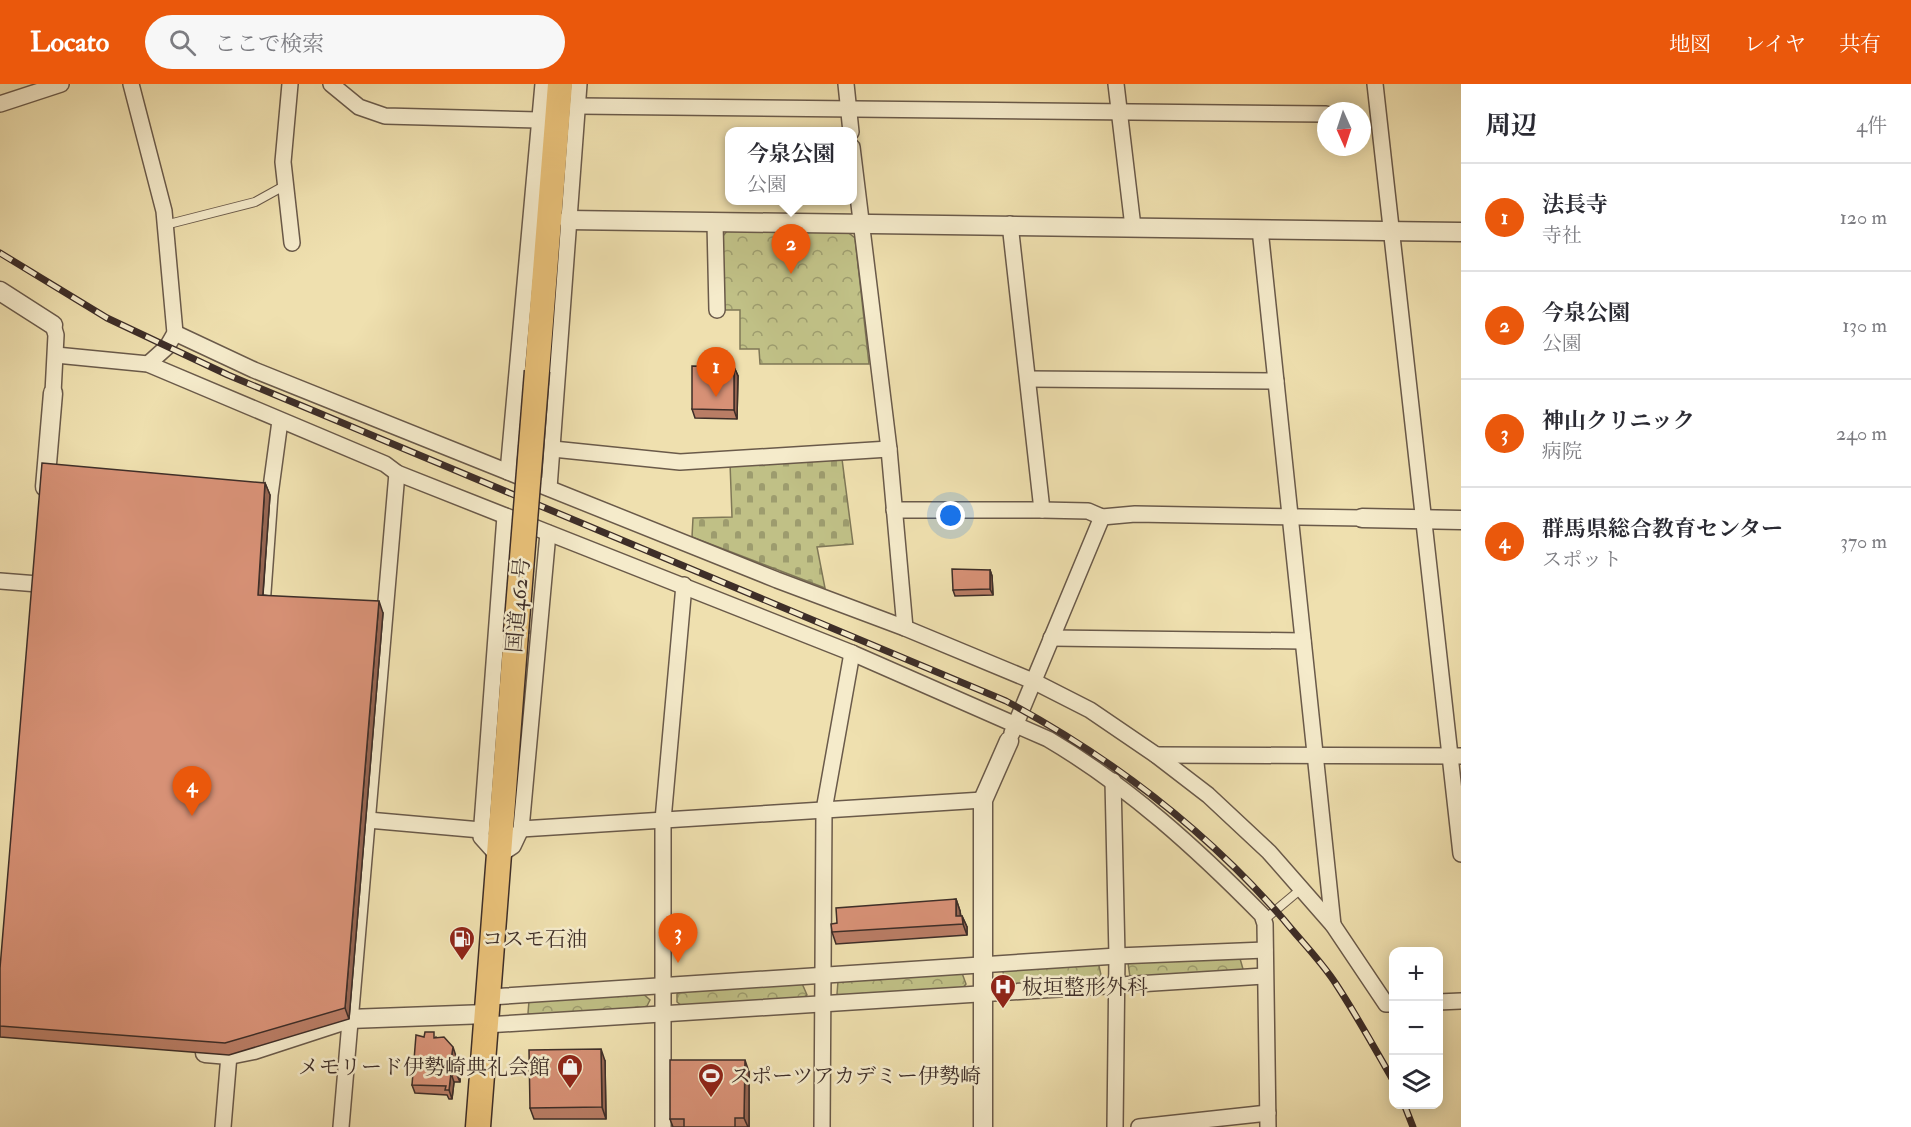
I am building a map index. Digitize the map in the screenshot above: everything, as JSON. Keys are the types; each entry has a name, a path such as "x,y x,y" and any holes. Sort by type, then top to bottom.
{"highway":[{"name":"国道462号","path":"478,1127 560,84"}],"street":[{"path":"0,104 61,84"},
{"path":"131,84 164,211 175,333 167,347 148,364"},
{"path":"290,84 283,162 284,186 290,208 292,243"},
{"path":"331,84 359,107 385,116 538,120"},
{"path":"508,472 543,84"},
{"path":"549,488 579,84"},
{"path":"846,84 850,127"},
{"path":"1116,84 1133,227"},
{"path":"1375,84 1424,519 1456,756 1461,854"},
{"path":"579,106 1317,114"},
{"path":"1371,115 1378,115"},
{"path":"857,189 889,449 905,628"},
{"path":"568,220 1010,224 1461,232"},
{"path":"715,223 717,310"},
{"path":"1010,224 1042,510"},
{"path":"1260,229 1333,925"},
{"path":"0,291 53,325 56,335 52,475 44,508"},
{"path":"175,333 254,370 777,580 905,628 1035,682 1090,710 1156,754 1208,795 1269,852 1333,925 1386,1004 1389,1004"},
{"path":"56,355 148,364 385,464 397,473 852,653 1012,733 1048,739 1113,781 1209,860 1264,920 1268,1120 1139,1127"},
{"path":"1028,379 1276,381"},
{"path":"280,421 264,494 262,606 284,608"},
{"path":"553,449 680,462 889,449"},
{"path":"341,1127 368,820 378,612 397,473"},
{"path":"894,510 1088,511 1102,517 1136,514 1461,520"},
{"path":"505,516 481,830 481,837 498,856 513,846 521,829 548,533"},
{"path":"984,1127 983,800 1035,682 1102,517"},
{"path":"36,608 39,562"},
{"path":"0,581 38,584"},
{"path":"663,1127 663,820 684,585"},
{"path":"1051,638 1303,641"},
{"path":"822,1127 824,810 852,653"},
{"path":"1156,754 1456,756"},
{"path":"1113,781 1117,956 1115,1127"},
{"path":"521,829 983,800"},
{"path":"368,820 481,830"},
{"path":"488,1012 663,985 1117,956 1265,950"},
{"path":"183,1052 229,1055 254,1050 349,1019 488,1012 663,1012 821,1005 1264,976"},
{"path":"1443,1002 1461,1001"},
{"path":"223,1127 229,1055"}],"lane":[{"path":"165,225 255,202 284,186"},
{"path":"1264,920 1301,889"}],"green space":[{"path":"727,231 846,231 855,238 869,364 760,364 759,349 740,349 740,310 724,310 723,236"},
{"path":"842,459 853,544 817,547 825,588 692,537 693,518 732,517 730,463"},
{"path":"1239,955 1243,969 1240,973 1130,977 1128,963 1131,961"},
{"path":"1095,963 1099,966 1101,975 1096,981 1010,987 1004,983 1003,971 1010,967"},
{"path":"962,973 966,984 961,990 842,997 837,994 838,981"},
{"path":"801,981 807,995 801,999 682,1006 677,1002 677,994 685,989"},
{"path":"640,991 650,1000 647,1006 640,1009 534,1017 528,1013 529,1001"}],"building":[{"path":"692,366 734,367 734,410 692,409"},
{"path":"42,463 265,483 258,595 379,601 345,1008 225,1043 0,1026 0,968"},
{"path":"952,569 990,570 990,589 953,590"},
{"path":"956,899 956,916 962,916 963,924 832,932 831,924 837,923 836,908"},
{"path":"425,1032 434,1032 434,1038 444,1037 453,1047 451,1060 457,1062 456,1073 451,1073 449,1090 445,1090 446,1086 412,1085 416,1035 424,1037"},
{"name":"メモリード伊勢崎典礼会館","path":"601,1049 602,1107 530,1108 529,1050"},
{"name":"スポーツアカデミー伊勢崎","path":"670,1060 745,1060 744,1118 735,1118 735,1127 684,1127 684,1119 670,1119"}],"railway":[{"path":"0,253 107,318 228,375 1006,701 1045,723 1120,771 1155,798 1222,855 1254,887 1330,976 1359,1020 1389,1073"},
{"path":"1406,1109 1413,1127"}],"place":[{"name":"今泉公園","path":"791,274"},
{"name":"法長寺","path":"716,397"},
{"name":"群馬県総合教育センター","path":"192,816"},
{"name":"コスモ石油","path":"462,962"},
{"name":"神山クリニック","path":"678,963"},
{"name":"板垣整形外科","path":"1003,1010"},
{"name":"メモリード伊勢崎典礼会館","path":"570,1090"},
{"name":"スポーツアカデミー伊勢崎","path":"711,1099"}]}
